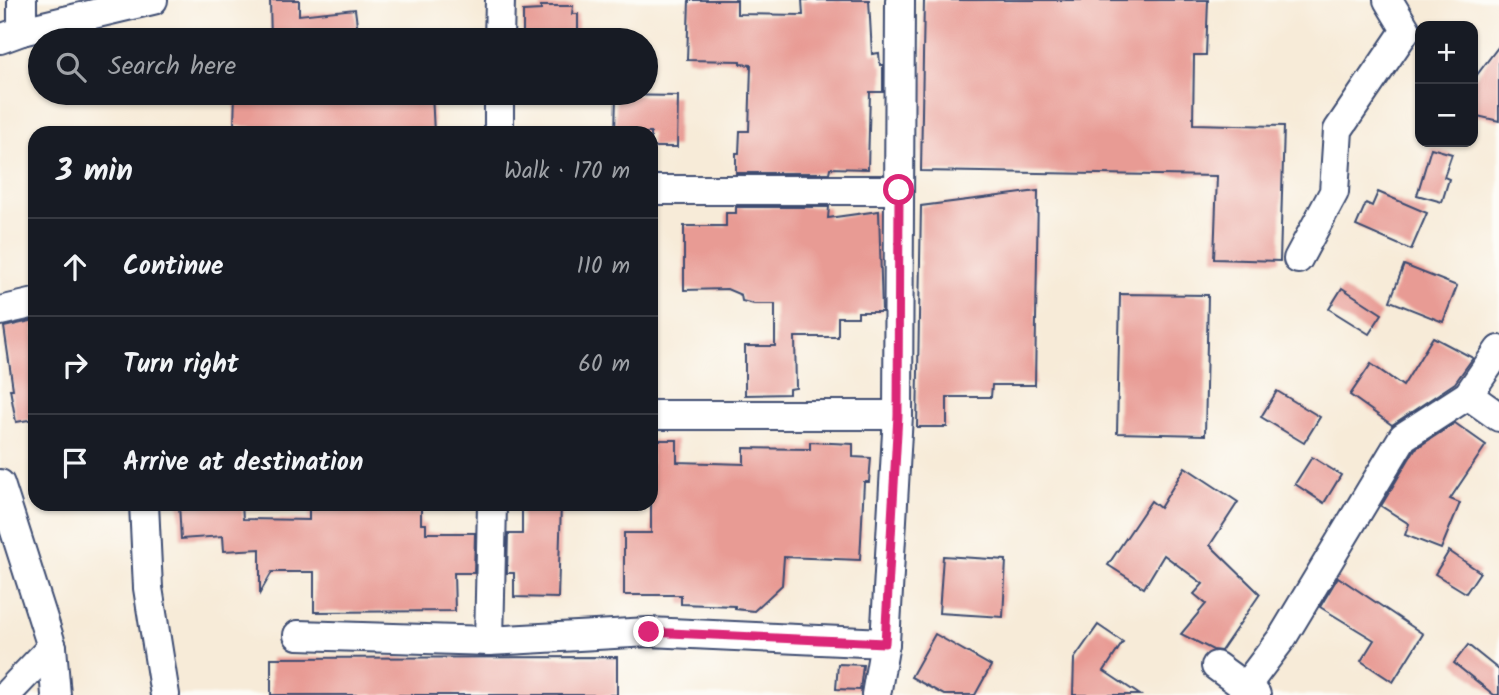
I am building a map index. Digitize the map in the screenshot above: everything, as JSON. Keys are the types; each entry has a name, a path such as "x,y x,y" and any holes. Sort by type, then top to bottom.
{"street":[{"path":"11,35 22,0"},
{"path":"39,28 153,0"},
{"path":"499,28 500,0"},
{"path":"876,695 885,643 898,415 900,0"},
{"path":"1298,259 1334,192 1338,130 1406,30 1388,0"},
{"path":"11,35 28,31"},
{"path":"499,105 499,126"},
{"path":"658,190 899,190"},
{"path":"0,311 28,305"},
{"path":"1216,666 1250,691 1403,438 1468,395 1499,350"},
{"path":"1468,395 1499,417"},
{"path":"658,415 898,415"},
{"path":"0,484 52,647 56,695"},
{"path":"144,511 148,588 165,695"},
{"path":"489,641 492,511"},
{"path":"298,635 489,641 649,632 885,643"},
{"path":"6,695 52,647"}],"building":[{"path":"270,0 299,0 299,15 355,9 357,28 271,28"},
{"path":"689,0 737,0 737,14 803,15 802,0 869,0 872,54 879,53 880,65 883,65 883,92 870,92 868,169 830,168 829,173 736,173 740,131 749,131 751,65 740,64 740,61 687,60"},
{"path":"924,0 1208,0 1206,55 1194,55 1193,124 1284,126 1280,261 1214,259 1217,176 921,171"},
{"path":"541,6 573,6 572,14 578,14 578,28 523,28 523,11 541,10"},
{"path":"1499,46 1499,121 1478,116 1478,73"},
{"path":"658,96 678,96 677,147 658,147 658,126 615,126 616,105 658,105"},
{"path":"235,105 433,105 434,126 234,126"},
{"path":"1431,148 1452,154 1444,177 1449,179 1442,202 1417,195"},
{"path":"1038,191 1035,385 992,385 991,397 947,397 947,427 917,427 921,206"},
{"path":"1378,192 1427,213 1411,250 1356,226 1366,203 1372,206"},
{"path":"736,207 829,207 828,218 879,211 882,312 858,312 858,317 838,317 838,337 795,337 796,388 789,389 789,394 745,395 745,346 775,346 775,304 742,301 741,295 727,289 684,290 684,226 726,226 726,213 736,213"},
{"path":"1404,265 1457,286 1443,322 1390,301"},
{"path":"1342,288 1382,314 1369,334 1329,309"},
{"path":"1120,294 1208,295 1205,435 1117,433"},
{"path":"28,322 28,420 16,422 4,327"},
{"path":"1433,337 1473,358 1455,383 1392,425 1350,395 1371,364 1403,386"},
{"path":"1277,391 1320,417 1304,443 1261,417"},
{"path":"1455,423 1486,445 1450,499 1460,503 1441,549 1405,535 1409,524 1381,506 1415,449"},
{"path":"658,440 677,440 677,462 744,464 744,448 810,449 810,442 853,444 853,457 871,458 869,482 864,482 860,560 784,557 782,585 754,611 735,609 735,606 681,604 681,595 624,595 624,533 651,533 651,511 658,511"},
{"path":"1312,457 1341,475 1324,503 1295,484"},
{"path":"1185,467 1238,502 1210,545 1260,594 1221,651 1213,650 1181,634 1206,604 1194,594 1203,584 1164,555 1144,588 1108,565 1151,501 1160,508"},
{"path":"179,511 242,511 243,519 309,520 309,511 421,511 421,524 426,524 426,533 475,533 474,573 454,573 455,611 314,612 314,572 272,572 260,593 260,549 224,551 223,536 181,539"},
{"path":"522,511 561,511 558,598 514,597 514,573 507,573 508,534 522,534"},
{"path":"1449,551 1480,572 1466,593 1435,574"},
{"path":"943,556 1006,560 1003,617 939,613"},
{"path":"1338,577 1423,634 1393,682 1361,661 1374,640 1320,607"},
{"path":"1098,625 1123,642 1104,671 1140,695 1073,695 1074,659"},
{"path":"935,634 991,666 975,695 944,695 911,677"},
{"path":"1468,645 1499,670 1499,695 1494,695 1454,663"},
{"path":"617,657 617,695 271,695 271,658"},
{"path":"838,664 863,665 860,690 836,689"}],"route":[{"path":"649,632 885,643 898,415 899,190"}]}
